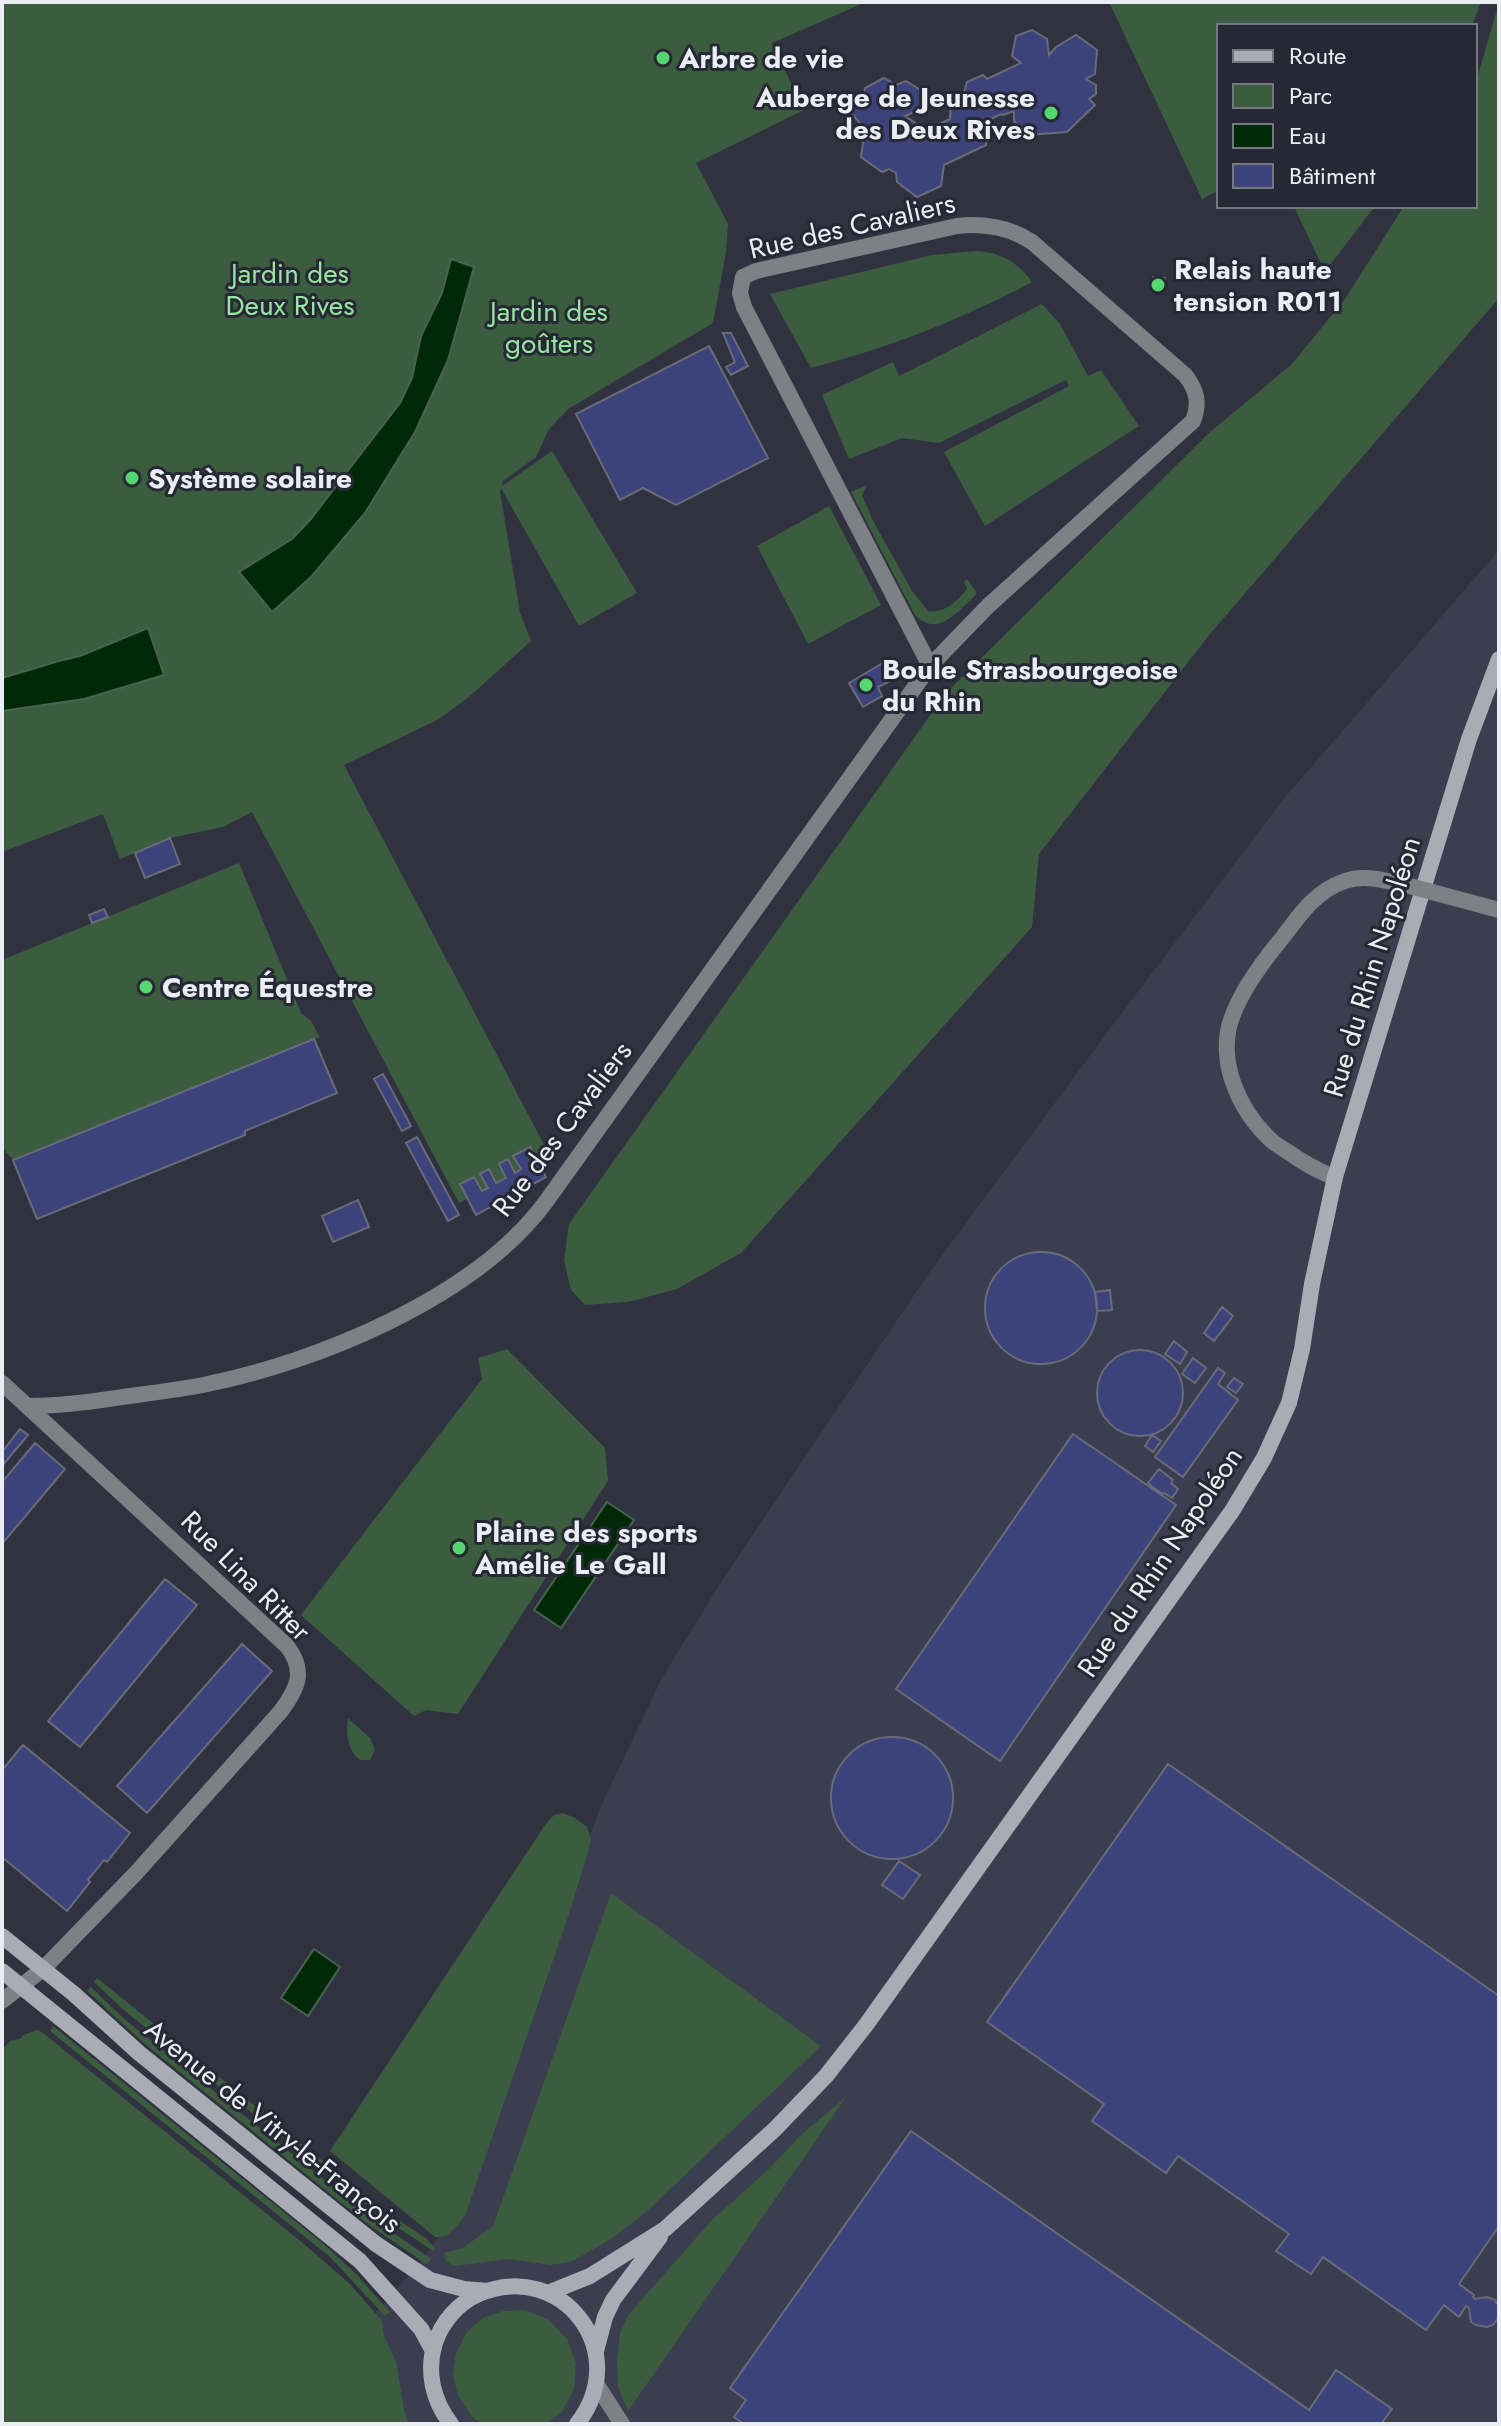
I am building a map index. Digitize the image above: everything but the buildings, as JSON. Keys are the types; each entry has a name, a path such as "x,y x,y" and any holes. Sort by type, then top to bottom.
{"main road":[{"name":"Rue du Rhin Napoléon","path":"548,2293 590,2276 665,2229 775,2129 826,2076 866,2025 1232,1511 1264,1458 1289,1403 1335,1177 1469,739 1499,659"},
{"name":"Avenue de Vitry-le-François","path":"2,1936 74,1994 139,2053 397,2259 430,2280 464,2289 488,2291"},
{"name":"Avenue de Vitry-le-François","path":"2,1971 360,2261 421,2329 433,2351"},
{"name":"Rue du Rhin Napoléon","path":"596,2351 613,2300 665,2229"},
{"path":"451,2424 433,2391 431,2364 444,2325 452,2313 474,2296 512,2286 525,2286 548,2293 570,2307 592,2339 596,2351 597,2385 587,2411 577,2424"}],"street":[{"name":"Rue des Cavaliers","path":"29,1406 61,1406 204,1385 262,1370 328,1347 396,1318 458,1283 498,1254 530,1224 930,666 988,606 1193,421 1197,403 1192,384 1152,346 1032,242 1015,232 985,225 957,226 821,257 747,274 741,281 742,300 930,666"},
{"path":"1335,1177 1323,1174 1273,1142 1239,1097 1228,1061 1227,1041 1231,1020 1265,960 1301,912 1318,895 1332,886 1361,878 1406,885 1499,910"},
{"name":"Rue Lina Ritter","path":"2,1383 287,1646 296,1658 299,1671 295,1693 281,1711 155,1853 43,1969"},
{"path":"2,2001 43,1969"},
{"path":"597,2385 622,2424"}],"shaded area":[{"path":"1499,550 1499,2424 395,2424 366,2324 421,2261 454,2215 600,1808 662,1678 723,1579 929,1273 1109,1030 1282,801"}],"green space":[{"name":"Jardin des Deux Rives","path":"2,2 866,2 772,43 804,110 696,163 728,224 713,323 568,409 549,429 536,457 503,481 502,486 552,451 637,593 579,626 501,488 520,613 531,641 470,696 439,719 344,765 549,1154 459,1203 252,812 223,827 170,838 120,859 103,814 2,852"},
{"path":"1109,2 1481,2 1473,24 1217,24 1217,191 1202,199"},
{"path":"1499,3 1499,298 1210,634 1039,854 1032,927 741,1253 677,1289 628,1302 585,1305 571,1290 564,1261 569,1224 946,693 1210,432 1291,365 1345,299 1403,208 1477,208 1477,78"},
{"path":"1295,208 1373,208 1330,265 1320,262"},
{"path":"976,251 1008,259 1032,282 924,332 811,368 770,294 932,255"},
{"path":"1042,304 1060,324 1088,376 1101,370 1139,426 985,526 944,452 1069,386 1066,380 939,443 902,438 849,459 822,395 893,362 899,376"},
{"path":"867,485 862,495 872,519 912,591 928,611 945,609 955,602 967,589 964,582 967,579 977,593 948,619 932,624 915,615 851,492"},
{"path":"829,506 881,605 808,644 757,546"},
{"name":"Centre Équestre","path":"239,863 301,1013 311,1021 320,1037 13,1159 2,1143 2,960"},
{"name":"Plaine des sports Amélie Le Gall","path":"507,1349 605,1448 608,1481 458,1714 426,1710 414,1716 301,1615 482,1379 478,1358"},
{"path":"348,1718 370,1738 375,1750 370,1760 360,1760 352,1751 347,1735"},
{"path":"563,1813 587,1827 591,1839 588,1852 465,2216 449,2234 435,2237 330,2151 545,1825 554,1815"},
{"path":"611,1893 821,2046 644,2214 611,2239 569,2262 550,2265 509,2259 454,2266 445,2260 444,2253 463,2248 493,2226"},
{"path":"97,1978 385,2211 427,2239 435,2248 433,2251 379,2215 125,2011 94,1982"},
{"path":"91,1987 123,2018 368,2215 431,2259 426,2264 365,2222 145,2044 87,1991"},
{"path":"53,2026 326,2246 390,2312 385,2316 330,2257 50,2031"},
{"path":"37,2030 349,2283 382,2321 384,2336 396,2361 409,2424 2,2424 2,2050 10,2041"},
{"path":"846,2097 628,2411 618,2387 617,2361 620,2333 629,2314 711,2221 771,2167 801,2135"},
{"path":"525,2310 549,2320 567,2339 576,2363 574,2389 562,2412 547,2424 483,2424 472,2417 458,2396 453,2375 456,2353 466,2333 483,2318 503,2311"}],"water":[{"path":"451,259 474,267 448,360 415,432 365,513 311,577 272,612 239,572 292,539 400,403 412,378 421,336 442,293"},
{"path":"148,628 164,675 84,699 2,711 2,678 80,656"},
{"path":"607,1502 634,1520 561,1628 534,1610"},
{"path":"314,1949 340,1967 308,2016 281,1998"}],"place":[{"name":"Arbre de vie","path":"663,58"},
{"name":"Auberge de Jeunesse des Deux Rives","path":"1051,113"},
{"name":"Relais haute tension R011","path":"1158,285"},
{"name":"Système solaire","path":"132,478"},
{"name":"Boule Strasbourgeoise du Rhin","path":"866,685"},
{"name":"Centre Équestre","path":"146,987"},
{"name":"Plaine des sports Amélie Le Gall","path":"459,1548"}],"park label":[{"name":"Jardin des goûters","path":"549,327"}]}
